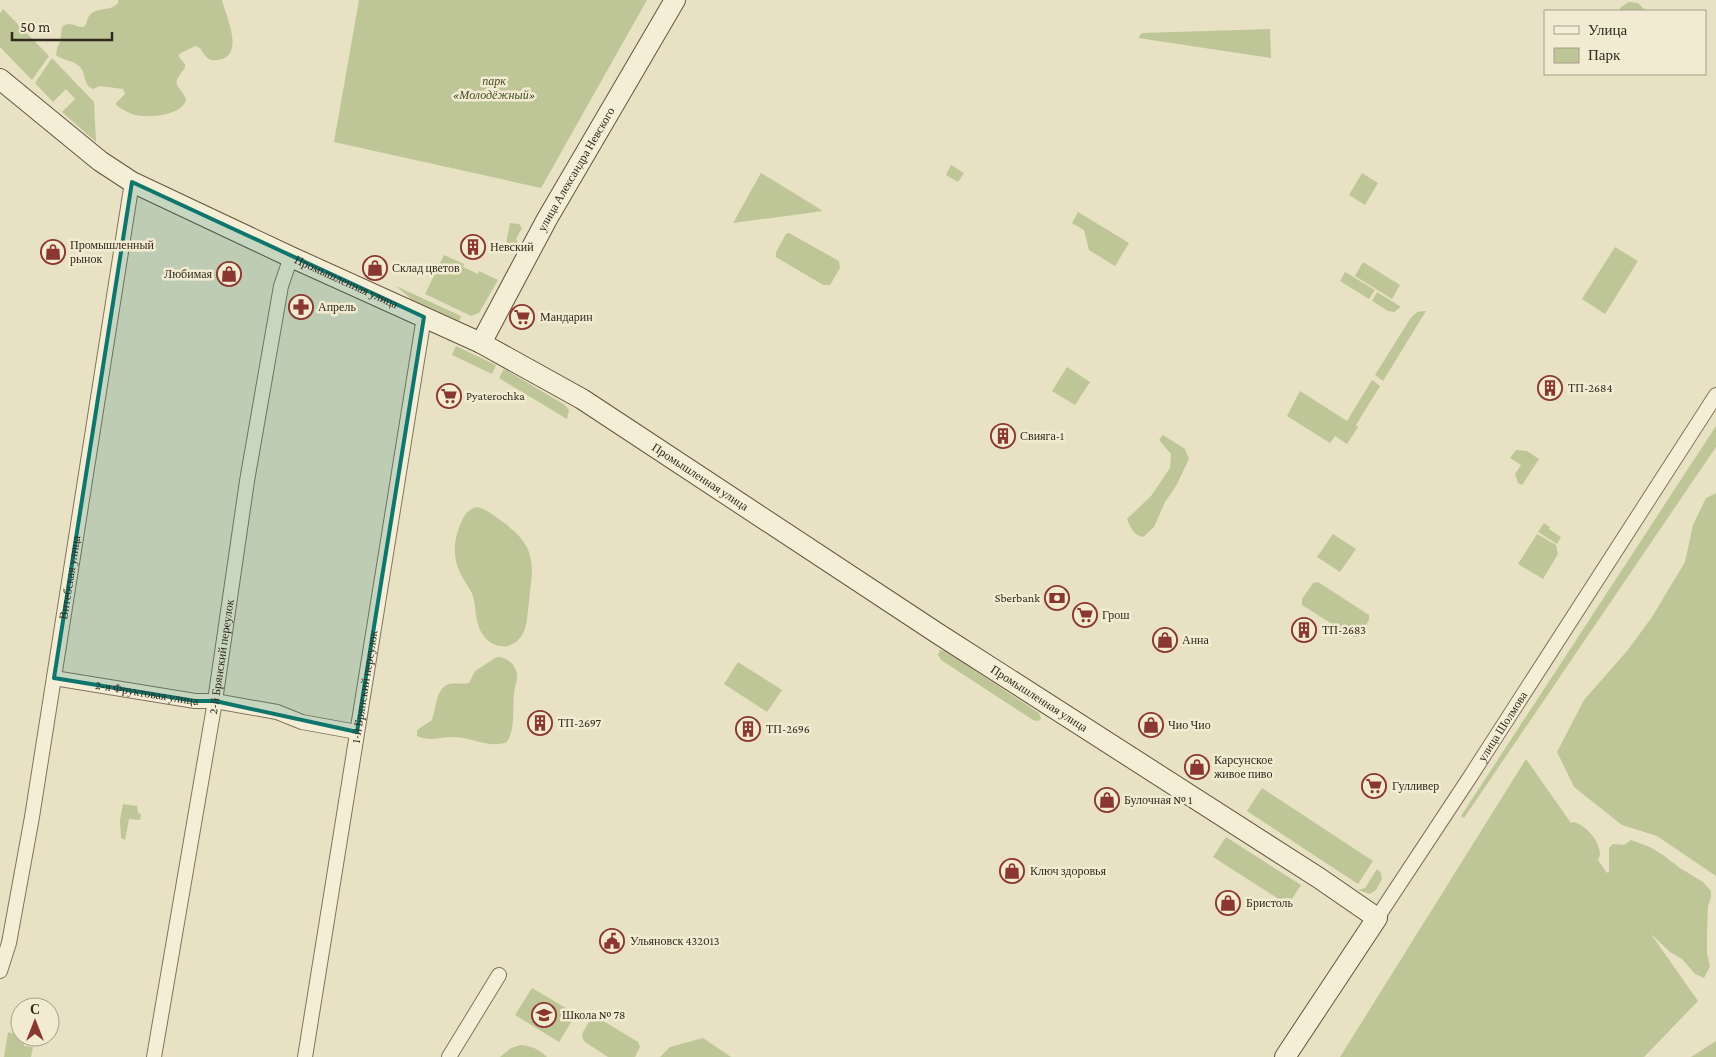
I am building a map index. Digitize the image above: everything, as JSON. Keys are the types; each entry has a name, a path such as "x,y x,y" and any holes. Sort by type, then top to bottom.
{"street":[{"name":"улица Александра Невского","path":"482,343 547,220 675,0"},
{"name":"Промышленная улица","path":"0,79 100,161 132,182 291,257 482,343 606,415 954,643 1319,878 1377,918"},
{"name":"Витебская улица","path":"0,971 8,948 54,678 132,182"},
{"name":"2-й Брянский переулок","path":"154,1057 215,701 246,490 280,286 291,257"},
{"name":"1-й Брянский переулок","path":"305,1057 424,317"},
{"name":"улица Шолмова","path":"1285,1057 1470,777 1716,395"},
{"name":"2-я Фруктовая улица","path":"54,678 195,701 215,701 277,712 302,722 357,732"},
{"path":"449,1057 499,975"}],"highlighted area":[{"path":"132,182 424,317 357,732 215,701 195,701 54,678"}],"green space":[{"path":"118,0 222,0 232,35 233,44 231,51 226,57 218,60 212,60 207,57 200,48 195,46 179,54 179,57 185,64 185,68 178,78 177,84 186,99 184,105 171,113 145,116 130,113 117,106 116,103 125,94 123,89 100,86 93,89 89,87 81,68 75,63 56,55 62,27 71,24 84,27 92,13 115,6"},
{"name":"парк «Молодёжный»","path":"359,0 647,0 541,188 334,142"},
{"path":"1629,2 1638,3 1645,10 1620,10"},
{"path":"3,9 49,56 32,80 0,47 0,14"},
{"path":"1270,29 1271,58 1138,38 1142,33"},
{"path":"52,58 94,102 96,142 62,112 75,99 66,89 53,102 35,83"},
{"path":"951,165 964,173 958,182 946,175"},
{"path":"761,173 823,211 733,223"},
{"path":"1362,173 1378,183 1365,205 1349,195"},
{"path":"1078,212 1129,243 1115,266 1089,250 1084,230 1072,223"},
{"path":"510,223 519,224 522,228 516,239 518,243 515,249 510,244 506,244"},
{"path":"789,233 839,261 840,268 830,285 823,285 776,257 776,252 786,234"},
{"path":"1615,247 1638,261 1605,314 1582,299"},
{"path":"444,255 464,264 463,267 478,274 479,271 498,280 479,313 471,316 425,294"},
{"path":"1363,262 1400,285 1392,299 1355,276"},
{"path":"1345,272 1375,290 1369,299 1340,281"},
{"path":"396,286 461,316 459,321 412,300"},
{"path":"1377,292 1401,307 1394,312 1388,311 1372,301"},
{"path":"1426,311 1383,381 1375,375 1410,319 1417,312"},
{"path":"456,346 496,365 492,374 452,355"},
{"path":"1067,367 1090,382 1075,405 1052,391"},
{"path":"504,369 565,405 569,410 567,419 499,378"},
{"path":"1372,380 1380,386 1356,425 1358,427 1347,444 1335,436 1330,443 1287,416 1300,391 1347,421"},
{"path":"1716,426 1716,447 1464,818 1461,816"},
{"path":"1163,435 1185,449 1189,459 1176,486 1165,502 1154,527 1143,537 1135,533 1127,519 1151,496 1170,468 1171,454 1159,440"},
{"path":"1516,450 1527,451 1539,459 1522,485 1518,483 1515,474 1521,465 1510,458"},
{"path":"1716,493 1716,876 1657,836 1622,825 1574,787 1557,752 1584,700 1627,651 1652,617 1685,562 1693,525 1706,498"},
{"path":"477,507 484,509 503,522 520,537 529,552 531,560 532,569 526,625 523,634 518,640 505,646 491,643 480,630 473,596 460,573 456,560 457,532 464,516"},
{"path":"1544,523 1561,537 1557,544 1538,532"},
{"path":"1333,534 1356,549 1340,572 1317,557"},
{"path":"1537,534 1556,545 1558,554 1543,579 1518,564"},
{"path":"1318,582 1369,615 1369,620 1358,637 1353,637 1302,605 1302,599 1313,583"},
{"path":"940,650 945,651 1039,713 1041,719 1038,721 1033,720 941,660 938,655"},
{"path":"497,657 504,658 510,662 517,674 514,691 513,725 507,742 494,744 460,738 430,739 417,736 417,730 432,720 437,700 444,687 451,683 469,683 475,671"},
{"path":"738,662 782,690 767,712 724,684"},
{"path":"1526,759 1571,823 1578,824 1589,831 1599,849 1600,855 1598,860 1607,873 1609,871 1609,848 1613,844 1624,845 1631,840 1650,847 1663,855 1703,882 1711,891 1708,906 1707,934 1707,953 1710,966 1704,978 1695,974 1682,959 1670,952 1651,934 1698,1001 1644,1057 1340,1057"},
{"path":"1262,788 1373,861 1358,884 1247,811"},
{"path":"123,804 137,806 138,813 141,814 140,820 129,819 125,840 121,838 120,820"},
{"path":"1226,837 1301,885 1288,905 1213,857"},
{"path":"1377,869 1381,873 1382,879 1376,890 1370,894 1358,890 1365,888"},
{"path":"532,988 576,1014 559,1042 515,1015"},
{"path":"600,1019 638,1042 640,1047 635,1057 608,1057 585,1042 582,1037 583,1032 589,1022"},
{"path":"8,1032 10,1033 10,1047 33,1047 31,1057 4,1057"},
{"path":"703,1038 731,1057 660,1057 670,1047"},
{"path":"1716,1041 1716,1057 1691,1057"},
{"path":"521,1045 535,1048 547,1057 500,1057 511,1048"}],"place":[{"name":"Невский","path":"473,247"},
{"name":"Промышленный рынок","path":"53,252"},
{"name":"Склад цветов","path":"375,268"},
{"name":"Любимая","path":"229,274"},
{"name":"Апрель","path":"301,307"},
{"name":"Мандарин","path":"522,317"},
{"name":"ТП-2684","path":"1550,388"},
{"name":"Pyaterochka","path":"449,396"},
{"name":"Свияга-1","path":"1003,436"},
{"name":"Sberbank","path":"1057,598"},
{"name":"Грош","path":"1085,615"},
{"name":"ТП-2683","path":"1304,630"},
{"name":"Анна","path":"1165,640"},
{"name":"ТП-2697","path":"540,723"},
{"name":"Чио Чио","path":"1151,725"},
{"name":"ТП-2696","path":"748,729"},
{"name":"Карсунское живое пиво","path":"1197,767"},
{"name":"Гулливер","path":"1374,786"},
{"name":"Булочная № 1","path":"1107,800"},
{"name":"Ключ здоровья","path":"1012,871"},
{"name":"Бристоль","path":"1228,903"},
{"name":"Ульяновск 432013","path":"612,941"},
{"name":"Школа № 78","path":"544,1015"}]}
